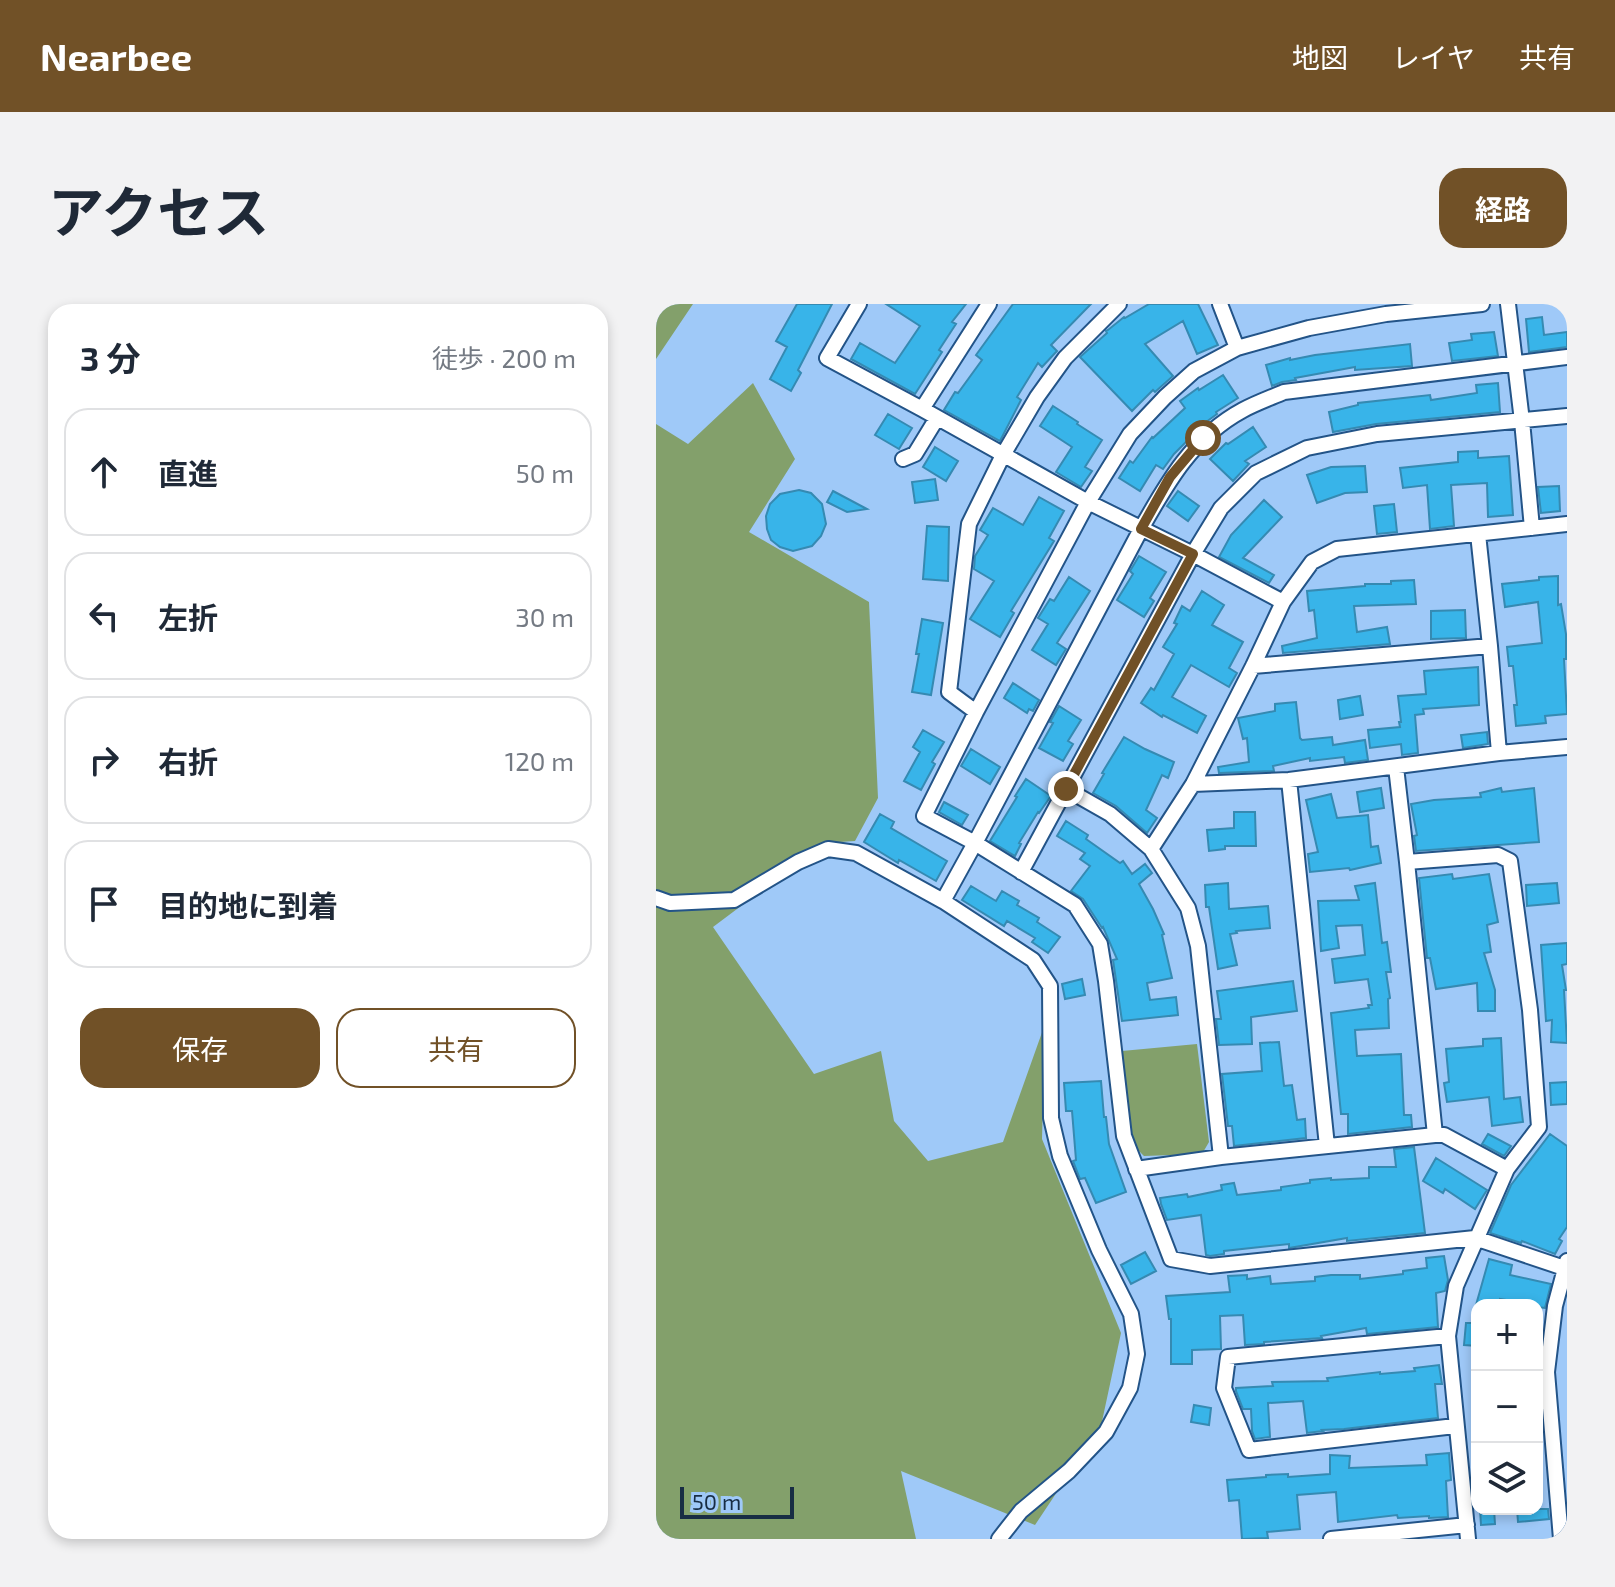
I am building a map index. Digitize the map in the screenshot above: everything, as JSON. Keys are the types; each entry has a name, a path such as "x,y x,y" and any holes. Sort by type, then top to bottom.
{"street":[{"path":"859,304 827,358 1088,502 1283,602"},
{"path":"922,409 989,304"},
{"path":"1220,304 1237,348"},
{"path":"1482,304 1386,309 1237,348 1194,371 1165,397 1130,434 1088,502 924,816 975,843 1075,905 1100,944 1124,1136 1171,1259 1210,1266 1475,1238 1566,1266 1555,1306 1547,1372 1561,1539"},
{"path":"1508,304 1532,528"},
{"path":"976,712 949,692 969,524 1003,455 1037,397 1065,358 1115,305"},
{"path":"943,901 1170,477 1203,438 1242,411 1284,392 1567,357"},
{"path":"1021,872 1193,554 1221,508 1256,473 1307,448 1377,434 1567,416"},
{"path":"903,459 915,454 937,418"},
{"path":"1151,849 1193,784 1283,602 1312,562 1337,549 1567,524"},
{"path":"1478,534 1499,753"},
{"path":"1253,666 1490,646"},
{"path":"1193,784 1289,780 1567,747"},
{"path":"1396,767 1435,1135"},
{"path":"1289,780 1327,1146"},
{"path":"1066,789 1110,814 1151,849 1188,908 1198,946 1221,1157"},
{"path":"656,898 670,903 734,900 798,862 828,849 856,853 943,901 1033,960 1050,986 1051,1118 1060,1156 1099,1250 1131,1314 1137,1354 1130,1388 1106,1432 1069,1471 1021,1511 999,1539"},
{"path":"1331,1539 1467,1532 1448,1336 1456,1286 1507,1169 1539,1127 1530,1010 1510,861 1498,855 1407,862"},
{"path":"1136,1169 1221,1157 1444,1135 1507,1169"},
{"path":"1448,1336 1228,1357 1224,1388 1249,1450 1455,1426"}],"green space":[{"path":"656,304 693,304 656,359"},
{"path":"753,383 795,459 749,532 869,602 878,798 855,841 825,843 713,927 814,1074 881,1051 894,1121 928,1161 1003,1142 1045,1024 1042,1139 1121,1333 1101,1426 1035,1525 901,1471 916,1539 656,1539 656,424 688,444"},
{"path":"1197,1044 1209,1142 1202,1154 1144,1156 1133,1145 1122,1051"}],"building":[{"path":"797,304 832,304 798,370 801,373 791,391 770,379 787,347 776,341"},
{"path":"886,304 966,304 952,322 956,324 939,350 942,352 915,394 851,359 860,343 895,363 920,326"},
{"path":"1013,304 1091,304 1051,345 1057,351 1042,367 1038,363 1017,397 1021,400 1000,441 944,410 982,360 976,355"},
{"path":"1149,304 1198,304 1218,345 1197,354 1183,321 1145,344 1173,376 1132,411 1080,357 1124,317"},
{"path":"1542,317 1544,335 1567,332 1567,347 1529,352 1526,319"},
{"path":"1494,332 1498,356 1452,361 1449,343 1472,340 1471,334"},
{"path":"1410,344 1412,366 1355,370 1355,367 1295,378 1272,386 1266,365 1290,358"},
{"path":"1223,375 1238,398 1191,433 1193,435 1163,469 1156,465 1140,491 1119,478 1152,437 1185,408 1180,401"},
{"path":"1498,383 1500,412 1376,424 1333,432 1329,412 1358,403 1430,395 1431,400 1477,393 1476,385"},
{"path":"1053,406 1102,440 1085,467 1092,471 1081,487 1056,472 1072,447 1040,426"},
{"path":"888,414 912,428 899,449 875,435"},
{"path":"1253,427 1266,447 1245,461 1249,464 1233,481 1210,459 1226,443"},
{"path":"935,447 958,461 946,481 923,467"},
{"path":"1478,451 1478,458 1509,456 1513,515 1488,517 1487,483 1451,485 1454,526 1430,529 1427,485 1403,488 1400,468 1458,462 1458,452"},
{"path":"1365,466 1367,492 1345,493 1317,503 1307,475 1331,467"},
{"path":"935,479 938,500 915,503 912,482"},
{"path":"1559,486 1560,511 1541,513 1538,487"},
{"path":"799,490 811,493 822,504 826,524 812,546 793,551 771,540 766,516 770,504 780,494"},
{"path":"833,491 867,509 847,512 827,502"},
{"path":"1178,491 1199,506 1188,521 1167,506"},
{"path":"1039,497 1064,511 1049,538 1054,541 1011,611 1014,613 1000,637 970,619 994,581 974,569 975,556 988,535 980,530 993,508 1023,525"},
{"path":"1264,500 1282,517 1243,558 1274,575 1269,583 1219,557 1231,535"},
{"path":"1394,504 1397,532 1377,534 1374,506"},
{"path":"927,526 949,527 948,581 923,579"},
{"path":"1139,556 1166,572 1150,598 1154,601 1144,617 1117,600 1133,574 1130,571"},
{"path":"1558,576 1558,605 1561,604 1566,634 1567,714 1545,716 1546,723 1516,726 1513,666 1509,666 1507,647 1542,643 1538,602 1505,607 1502,584"},
{"path":"1069,577 1090,591 1057,643 1066,649 1056,665 1032,650 1048,624 1038,618 1050,599 1054,601"},
{"path":"1414,580 1416,604 1354,606 1357,632 1387,627 1390,644 1283,653 1282,646 1317,638 1314,610 1309,611 1307,591"},
{"path":"1202,591 1224,605 1212,625 1243,642 1229,668 1237,673 1229,687 1191,665 1172,697 1206,716 1197,733 1162,717 1141,703 1151,688 1154,690 1174,654 1163,647 1177,624 1174,623 1182,606 1190,611"},
{"path":"1465,610 1466,638 1431,639 1431,611"},
{"path":"922,619 943,623 931,695 912,692"},
{"path":"1478,667 1479,705 1423,709 1424,714 1415,715 1418,753 1402,755 1401,744 1370,748 1368,730 1400,727 1398,696 1426,694 1424,671"},
{"path":"1013,683 1039,700 1033,711 1029,709 1027,713 1004,698"},
{"path":"1360,696 1363,715 1340,719 1338,700"},
{"path":"1296,702 1302,740 1332,737 1333,745 1365,740 1368,760 1345,763 1344,757 1310,761 1310,758 1273,766 1274,771 1219,773 1218,767 1249,762 1247,738 1243,739 1238,718 1275,711 1275,704"},
{"path":"1059,706 1081,720 1068,741 1073,744 1063,761 1039,748"},
{"path":"923,730 944,742 921,790 904,781 920,752 913,747"},
{"path":"1487,732 1488,744 1463,748 1461,735"},
{"path":"1124,737 1174,762 1168,778 1162,775 1146,810 1157,818 1147,833 1116,806 1093,793"},
{"path":"971,749 1000,767 990,784 961,766"},
{"path":"1026,779 1051,796 1019,843 1015,856 990,841"},
{"path":"1381,788 1384,808 1360,812 1357,792"},
{"path":"1501,788 1502,792 1534,788 1539,842 1416,851 1414,836 1417,835 1411,804 1481,797 1480,793"},
{"path":"1331,794 1337,818 1368,815 1371,847 1378,846 1381,863 1350,870 1310,872 1308,854 1318,852 1306,800"},
{"path":"944,802 968,815 962,825 939,812"},
{"path":"1234,812 1255,812 1256,846 1225,846 1225,849 1209,851 1207,830 1234,828"},
{"path":"880,814 894,822 891,828 947,861 936,881 864,842"},
{"path":"1066,821 1088,835 1086,839 1120,863 1123,861 1132,874 1145,864 1152,873 1139,884 1164,934 1172,978 1147,983 1150,1000 1176,997 1178,1015 1122,1021 1113,960 1117,959 1103,927 1083,899 1071,891 1090,866 1080,859 1085,853 1057,836"},
{"path":"1452,874 1453,879 1489,874 1498,922 1487,925 1491,952 1484,953 1495,990 1495,1011 1478,1011 1477,983 1436,989 1430,958 1427,958 1419,878"},
{"path":"1228,883 1229,909 1268,906 1270,928 1230,934 1237,965 1218,969 1205,885"},
{"path":"1375,883 1382,943 1387,942 1391,972 1386,972 1390,998 1389,1028 1355,1030 1357,1056 1401,1054 1404,1115 1411,1115 1412,1127 1348,1134 1348,1114 1341,1114 1331,1013 1372,1005 1368,979 1335,983 1332,959 1365,955 1362,925 1336,926 1339,948 1321,951 1318,901 1359,900 1355,886"},
{"path":"1557,883 1559,903 1527,906 1526,885"},
{"path":"971,886 996,901 1002,891 1019,901 1017,905 1039,918 1037,922 1060,937 1048,953 1032,942 1035,938 1007,921 1004,926 962,900"},
{"path":"1567,943 1567,964 1562,965 1567,1043 1551,1042 1552,1020 1546,1021 1541,945"},
{"path":"1082,979 1085,995 1065,999 1062,984"},
{"path":"1293,981 1297,1011 1251,1017 1252,1044 1219,1045 1216,1019 1221,1019 1217,991"},
{"path":"1501,1038 1504,1099 1520,1097 1523,1122 1492,1126 1489,1097 1447,1102 1444,1083 1449,1082 1446,1049 1483,1046 1483,1039"},
{"path":"1279,1042 1284,1086 1292,1085 1297,1120 1305,1119 1306,1138 1234,1146 1232,1126 1228,1126 1222,1074 1262,1071 1260,1043"},
{"path":"1101,1081 1109,1144 1126,1192 1096,1203 1085,1178 1080,1179 1073,1161 1076,1160 1072,1111 1066,1111 1064,1083"},
{"path":"1567,1082 1567,1104 1551,1105 1550,1083"},
{"path":"1488,1134 1511,1146 1504,1156 1482,1144"},
{"path":"1550,1134 1567,1146 1567,1227 1559,1239 1562,1241 1555,1254 1490,1233 1511,1185"},
{"path":"1414,1147 1425,1233 1347,1241 1347,1238 1289,1248 1289,1244 1224,1251 1224,1254 1210,1256 1206,1255 1201,1215 1167,1220 1161,1204 1160,1198 1187,1194 1188,1197 1222,1190 1221,1185 1234,1183 1237,1195 1281,1190 1281,1187 1310,1183 1310,1180 1369,1178 1369,1167 1396,1167 1394,1149"},
{"path":"1436,1158 1487,1190 1475,1209 1445,1189 1443,1193 1423,1181"},
{"path":"1145,1252 1156,1271 1131,1284 1121,1265"},
{"path":"1444,1256 1448,1280 1445,1291 1436,1293 1438,1327 1367,1334 1366,1328 1322,1338 1245,1345 1243,1315 1220,1316 1221,1349 1192,1350 1192,1364 1171,1364 1171,1319 1166,1296 1230,1292 1228,1276 1247,1275 1247,1279 1270,1276 1271,1284 1315,1281 1315,1277 1331,1275 1360,1275 1360,1279 1403,1274 1403,1271 1427,1268 1426,1258"},
{"path":"1489,1259 1512,1265 1510,1275 1551,1284 1545,1308 1543,1299 1478,1299"},
{"path":"1466,1323 1471,1323 1471,1346 1464,1345"},
{"path":"1439,1365 1442,1384 1435,1384 1438,1418 1307,1433 1303,1401 1268,1403 1270,1437 1255,1439 1251,1409 1243,1409 1236,1391 1236,1388 1273,1386 1272,1382 1328,1381 1327,1378 1415,1371 1414,1368"},
{"path":"1194,1405 1211,1408 1209,1425 1191,1422"},
{"path":"1449,1453 1451,1480 1446,1481 1448,1517 1398,1518 1397,1515 1338,1522 1336,1492 1297,1495 1300,1529 1267,1532 1268,1538 1242,1539 1239,1500 1229,1501 1227,1480 1266,1475 1330,1474 1330,1455 1350,1456 1349,1468 1427,1465 1426,1455"},
{"path":"1543,1509 1548,1509 1549,1519 1518,1522 1517,1515 1543,1515"},
{"path":"1480,1515 1494,1515 1495,1524 1481,1525"}],"route":[{"path":"1066,789 1193,554 1141,529 1170,477 1203,438"}]}
